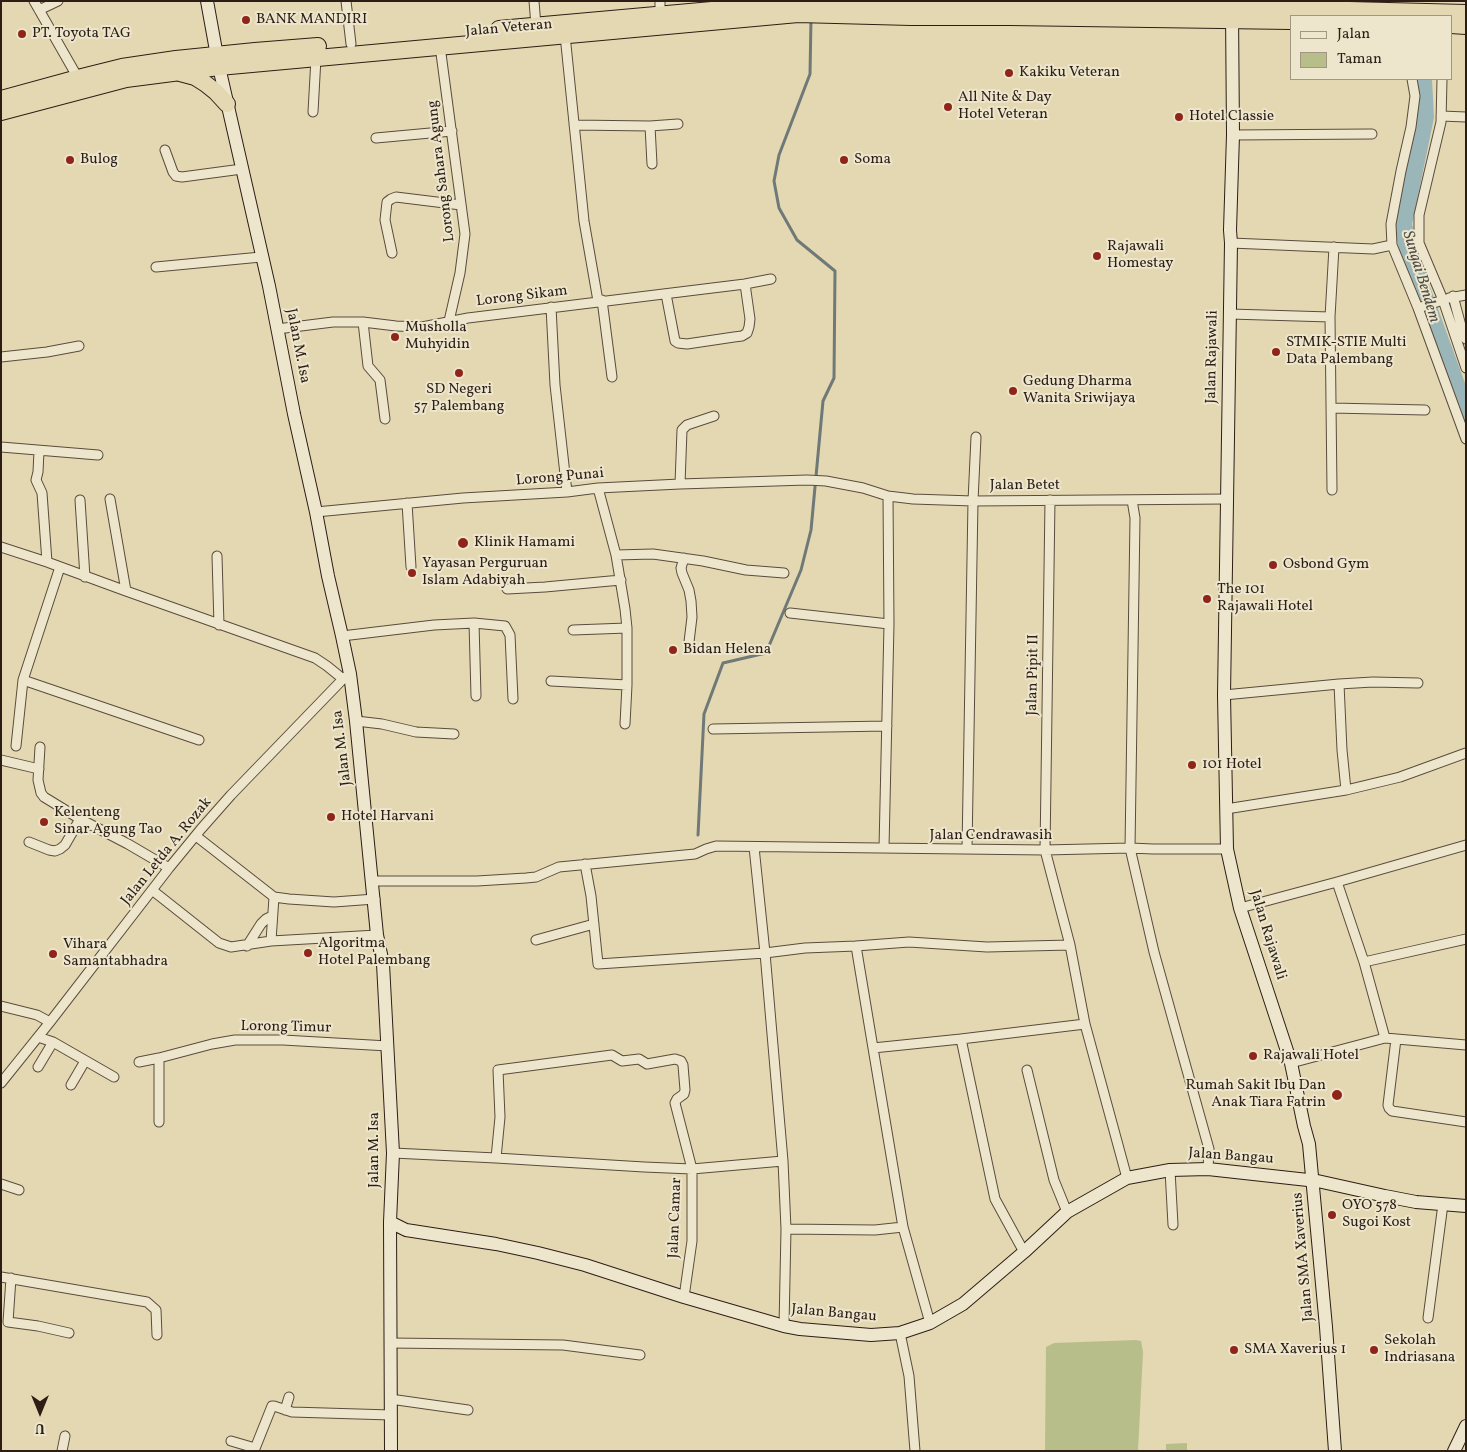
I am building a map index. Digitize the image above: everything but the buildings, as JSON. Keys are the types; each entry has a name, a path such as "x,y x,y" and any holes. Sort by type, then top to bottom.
{"highway":[{"name":"Jalan Veteran","path":"218,61 351,44 536,26 660,8 729,5 800,8"},
{"path":"800,8 830,6 1052,6 1232,12 1392,11 1431,8 1466,13"},
{"name":"Jalan Veteran","path":"218,61 316,58 565,35 800,8"},
{"path":"1232,12 1290,22"},
{"path":"1452,25 1466,26"},
{"path":"1,112 124,73 177,72 218,61"},
{"path":"1,99 78,78 218,61"},
{"path":"177,72 195,77 206,84 227,104"}],"street":[{"path":"34,1 78,78"},
{"path":"39,10 58,1"},
{"name":"Jalan M. Isa","path":"207,1 227,104 269,286 294,414 342,636 347,676 356,721 382,964 388,1046 393,1154 390,1222 391,1451"},
{"path":"346,1 351,44"},
{"path":"534,1 536,26"},
{"name":"Jalan Rajawali","path":"1232,12 1233,135 1224,695 1227,849 1240,908 1290,1063 1304,1126"},
{"path":"565,35 584,221 600,301 612,377"},
{"name":"Lorong Sahara Agung","path":"440,46 465,243 449,321"},
{"path":"313,112 316,58"},
{"path":"1412,80 1414,96 1411,126 1391,224 1392,245 1420,308 1466,439"},
{"path":"1442,80 1441,122 1419,215 1419,243 1466,368"},
{"path":"1441,116 1466,117"},
{"path":"574,125 650,126 678,124"},
{"path":"650,126 652,164"},
{"path":"376,138 452,131"},
{"path":"1233,135 1372,134"},
{"path":"166,150 176,176 182,177 242,169"},
{"path":"392,254 385,220 387,202 391,199 396,197 461,205"},
{"path":"1231,243 1375,249 1392,245"},
{"path":"1332,490 1330,317 1334,248"},
{"path":"156,266 261,257"},
{"name":"Lorong Sikam","path":"277,329 332,322 363,322 422,327 449,321 771,279"},
{"path":"666,294 675,341 687,344 742,336 747,333 750,327 750,319 744,284"},
{"path":"1420,308 1454,296 1466,295"},
{"path":"1454,296 1466,339"},
{"path":"551,307 555,385 567,492"},
{"path":"1230,314 1330,317"},
{"path":"363,322 368,366 380,380 385,419"},
{"path":"1,357 79,346"},
{"path":"1331,408 1425,410"},
{"path":"680,484 682,430 687,425 714,416"},
{"path":"967,849 973,501 976,437"},
{"path":"1,447 98,455"},
{"path":"39,451 36,480 42,493 47,562"},
{"name":"Lorong Punai","path":"316,512 598,488 807,480 826,481"},
{"name":"Jalan Betet","path":"826,481 912,500 1227,499"},
{"path":"598,488 616,555 627,628 625,724"},
{"path":"884,848 889,624 888,496"},
{"path":"110,499 126,592"},
{"path":"80,500 86,577"},
{"name":"Jalan Pipit II","path":"1050,500 1045,850 1070,945 1085,1024 1127,1178"},
{"path":"1132,500 1135,518 1130,848 1154,952 1209,1149 1208,1169"},
{"path":"407,503 411,567"},
{"path":"1,547 315,658 347,676"},
{"path":"616,555 654,554 746,570 784,573"},
{"path":"217,556 220,624"},
{"path":"684,558 681,568 692,601 689,642"},
{"path":"16,746 23,680 60,567"},
{"path":"507,589 621,580"},
{"path":"790,613 889,624"},
{"path":"342,636 434,625 474,624 505,626 508,631 512,657 513,699"},
{"path":"474,624 476,696"},
{"path":"573,630 627,628"},
{"name":"Jalan Letda A. Rozak","path":"1,1083 196,836 231,796 347,676"},
{"path":"23,680 199,740"},
{"path":"551,681 627,685"},
{"path":"1224,695 1339,684 1372,682 1418,683"},
{"path":"1339,684 1346,790"},
{"path":"356,721 382,724 416,732 454,734"},
{"path":"713,729 887,726"},
{"path":"40,747 38,780 44,797 169,868"},
{"path":"1226,809 1346,790 1400,778 1466,753"},
{"path":"1,760 39,768"},
{"path":"29,842 49,850 60,850 80,819"},
{"path":"196,836 274,897 334,902 375,899"},
{"path":"1240,908 1466,845"},
{"name":"Jalan Cendrawasih","path":"373,881 477,881 536,877 559,867 695,854 706,848 716,846 1045,850 1130,848 1153,850 1227,849"},
{"path":"754,847 765,953 782,1161 786,1229 784,1326"},
{"path":"585,864 598,964 909,942 987,947 1070,945"},
{"path":"1337,882 1364,962 1385,1038"},
{"path":"152,890 219,943 231,947 271,941 378,935"},
{"path":"271,941 274,897"},
{"path":"247,946 261,924 272,916"},
{"path":"536,940 594,924"},
{"path":"1364,962 1466,939"},
{"path":"856,946 903,1227 930,1323"},
{"path":"1,1006 50,1022"},
{"path":"873,1048 1085,1024"},
{"path":"38,1037 52,1042 114,1077"},
{"path":"1290,1063 1385,1038 1466,1045"},
{"path":"961,1039 995,1199 1024,1252"},
{"path":"1396,1039 1389,1108 1392,1111 1466,1122"},
{"name":"Lorong Timur","path":"140,1062 235,1040 274,1040 388,1046"},
{"path":"38,1067 52,1042"},
{"name":"Jalan Camar","path":"496,1158 500,1117 498,1070 612,1055 622,1061 639,1059 647,1064 676,1059 681,1061 683,1065 684,1094 677,1099 676,1103 692,1169 692,1242 684,1297"},
{"path":"159,1058 159,1122"},
{"path":"71,1085 86,1061"},
{"path":"1027,1070 1054,1180 1067,1212"},
{"name":"Jalan SMA Xaverius","path":"1304,1126 1304,1145 1314,1194 1335,1451"},
{"path":"393,1154 692,1169 782,1161"},
{"name":"Jalan Bangau","path":"390,1222 406,1230 538,1252 784,1326 871,1335 900,1333 930,1323 963,1304 1067,1212 1127,1178 1170,1170 1208,1169 1311,1180 1416,1202 1466,1206"},
{"path":"1170,1170 1173,1225"},
{"path":"1,1184 19,1190"},
{"path":"1428,1318 1444,1204"},
{"path":"786,1229 875,1230 903,1227"},
{"path":"390,1238 406,1230"},
{"path":"68,1334 38,1326 5,1323 6,1278 147,1302 156,1310 157,1335"},
{"path":"900,1333 909,1376 915,1451"},
{"path":"390,1343 563,1345 640,1355"},
{"path":"285,1410 289,1397"},
{"path":"390,1398 468,1410"},
{"path":"231,1441 254,1449 271,1407 274,1406 292,1412 391,1415"},
{"path":"1454,1451 1466,1426"},
{"path":"62,1451 65,1436"}],"green space":[{"path":"1141,1341 1143,1352 1138,1451 1045,1451 1046,1347 1054,1343"},
{"path":"1187,1443 1187,1451 1166,1451 1166,1444"}],"waterway":[{"path":"698,835 704,714 723,663 766,653 801,570 811,530 823,401 834,378 835,271 797,240 779,208 774,181 779,155 810,74 811,19"},
{"name":"Sungai Bendem","path":"1423,80 1425,117 1403,224 1410,258 1466,412"}],"place":[{"name":"BANK MANDIRI","path":"246,20"},
{"name":"PT. Toyota TAG","path":"22,34"},
{"name":"Kakiku Veteran","path":"1009,73"},
{"name":"All Nite & Day Hotel Veteran","path":"948,107"},
{"name":"Hotel Classie","path":"1179,117"},
{"name":"Bulog","path":"70,160"},
{"name":"Soma","path":"844,160"},
{"name":"Rajawali Homestay","path":"1097,256"},
{"name":"Musholla Muhyidin","path":"395,337"},
{"name":"STMIK-STIE Multi Data Palembang","path":"1276,352"},
{"name":"SD Negeri 57 Palembang","path":"459,373"},
{"name":"Gedung Dharma Wanita Sriwijaya","path":"1013,391"},
{"name":"Klinik Hamami","path":"463,543"},
{"name":"Osbond Gym","path":"1273,565"},
{"name":"Yayasan Perguruan Islam Adabiyah","path":"412,573"},
{"name":"The 101 Rajawali Hotel","path":"1207,599"},
{"name":"Bidan Helena","path":"673,650"},
{"name":"101 Hotel","path":"1192,765"},
{"name":"Hotel Harvani","path":"331,817"},
{"name":"Kelenteng Sinar Agung Tao","path":"44,822"},
{"name":"Algoritma Hotel Palembang","path":"308,953"},
{"name":"Vihara Samantabhadra","path":"53,954"},
{"name":"Rajawali Hotel","path":"1253,1056"},
{"name":"Rumah Sakit Ibu Dan Anak Tiara Fatrin","path":"1337,1095"},
{"name":"OYO 578 Sugoi Kost","path":"1332,1215"},
{"name":"SMA Xaverius 1","path":"1234,1350"},
{"name":"Sekolah Indriasana","path":"1374,1350"}]}
